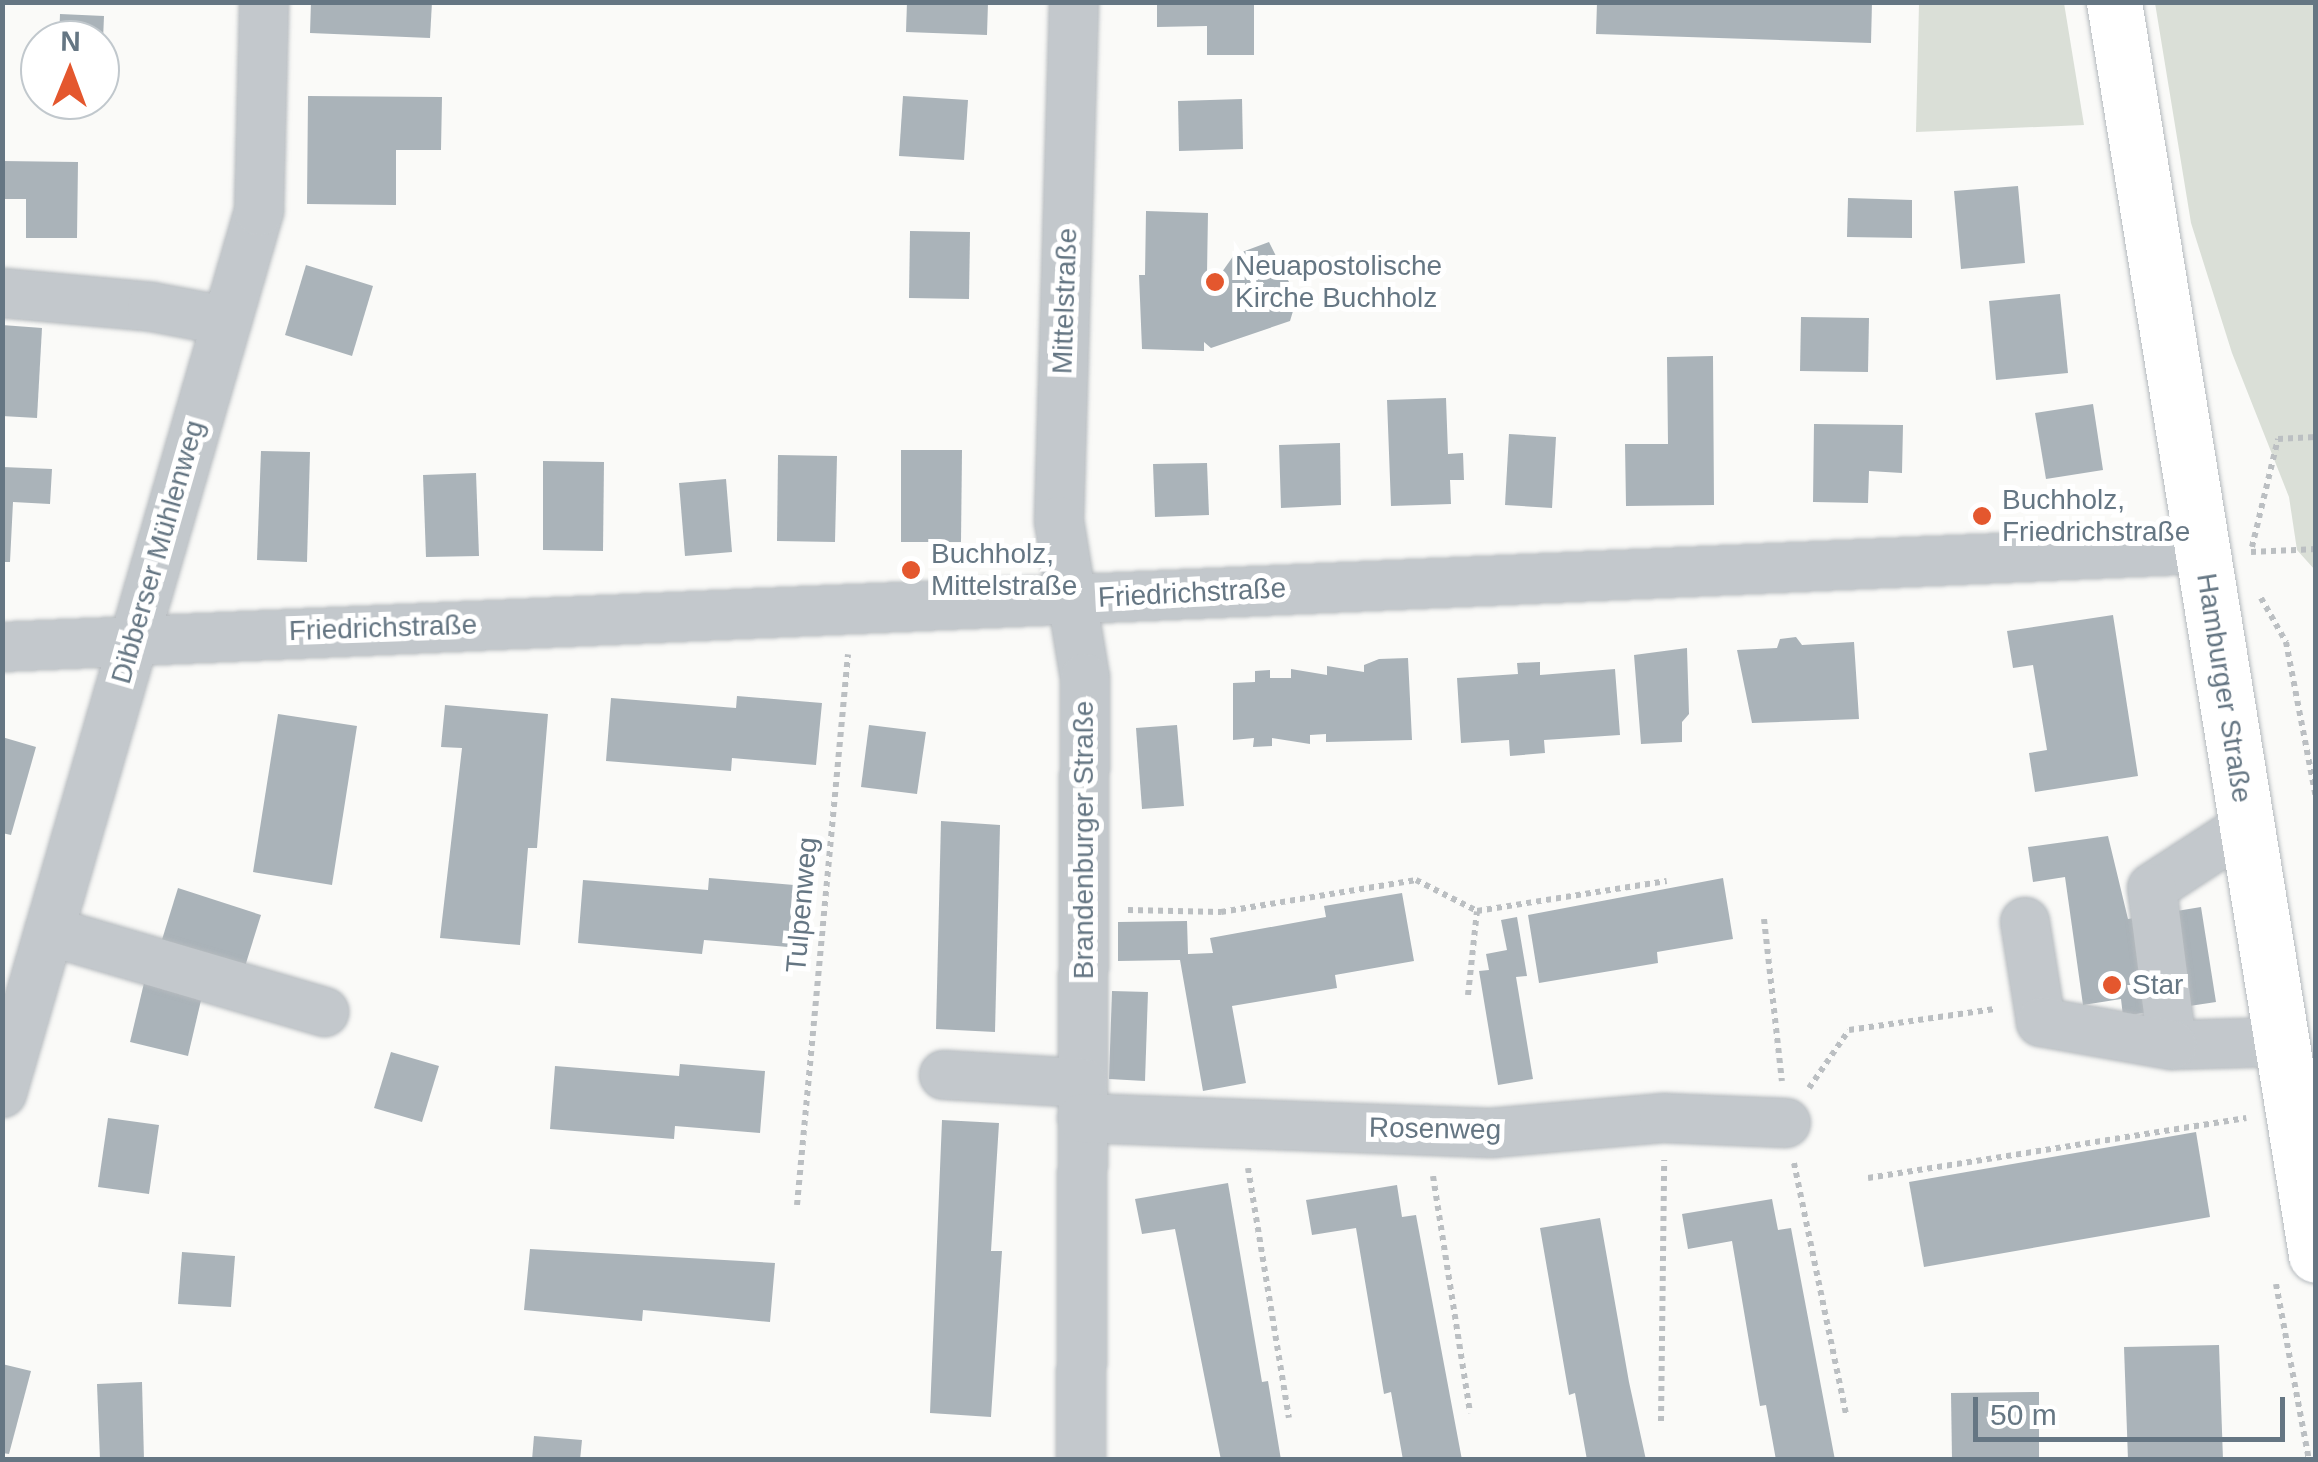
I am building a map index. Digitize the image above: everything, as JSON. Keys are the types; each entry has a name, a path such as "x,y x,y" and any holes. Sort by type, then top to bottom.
{"main road":[{"name":"Hamburger Straße","path":"2114,2 2226,551 2246,826 2284,1080 2316,1254"}],"street":[{"name":"Mittelstraße","path":"1071,598 1059,521 1074,2"},
{"name":"Dibberser Mühlenweg","path":"2,1093 259,211 256,3"},
{"path":"2,293 152,306 226,321"},
{"name":"Friedrichstraße","path":"2,647 2226,551"},
{"name":"Brandenburger Straße","path":"1071,598 1085,678 1081,1460"},
{"path":"2172,1045 2152,888 2246,826"},
{"path":"2025,922 2042,1022 2172,1045 2284,1080"},
{"path":"49,931 324,1012"},
{"path":"944,1074 1082,1100"},
{"name":"Rosenweg","path":"1082,1100 1240,1123 1491,1133 1664,1118 1786,1122"}],"path":[{"path":"2226,551 2278,439 2316,437"},
{"path":"2226,551 2316,549"},
{"path":"2226,551 2254,566"},
{"path":"2256,580 2286,642 2316,798"},
{"name":"Tulpenweg","path":"797,1206 852,608"},
{"path":"1084,910 1221,912 1416,880 1477,911 1667,882"},
{"path":"1468,996 1477,911"},
{"path":"1764,918 1786,1122 1846,1415"},
{"path":"1786,1122 1849,1030 2008,1007"},
{"path":"1868,1178 2284,1080"},
{"path":"1661,1421 1664,1118"},
{"path":"1240,1123 1288,1418"},
{"path":"1426,1130 1470,1413"}],"shaded area":[{"path":"1919,3 2064,3 2084,125 1916,132"},
{"path":"2155,3 2315,3 2315,570 2297,550 2289,497 2232,353 2191,223"}],"building":[{"path":"311,2 432,2 430,38 310,33"},
{"path":"907,2 988,2 987,35 906,32"},
{"path":"1157,2 1254,2 1254,55 1207,55 1207,26 1157,27"},
{"path":"1597,2 1872,2 1871,43 1596,34"},
{"path":"60,14 104,16 104,20 60,20"},
{"path":"308,96 442,97 441,150 396,150 396,205 307,204"},
{"path":"903,96 968,100 964,160 899,156"},
{"path":"1242,99 1243,149 1179,151 1178,101"},
{"path":"2,161 78,162 77,238 26,238 26,199 2,199"},
{"path":"2018,186 2025,263 1961,269 1954,191"},
{"path":"1848,198 1912,200 1912,238 1847,237"},
{"name":"Neuapostolische Kirche Buchholz","path":"1146,211 1208,213 1207,274 1222,272 1234,255 1269,242 1297,298 1290,321 1211,348 1204,342 1204,351 1142,349 1139,275 1145,275"},
{"path":"910,231 970,232 969,299 909,298"},
{"path":"306,265 373,286 352,356 285,335"},
{"path":"2060,294 2068,373 1996,380 1989,301"},
{"path":"1801,317 1869,318 1868,372 1800,371"},
{"path":"2,325 42,328 37,418 2,416"},
{"path":"1713,356 1714,505 1626,506 1625,444 1668,444 1667,357"},
{"path":"1446,398 1448,454 1463,453 1464,480 1450,480 1451,504 1391,506 1387,400"},
{"path":"2093,404 2103,470 2046,479 2035,413"},
{"path":"1814,424 1903,425 1902,473 1869,471 1868,503 1813,502"},
{"path":"1509,434 1556,437 1552,508 1505,505"},
{"path":"1340,443 1341,505 1281,508 1279,445"},
{"path":"901,450 962,450 961,542 901,542"},
{"path":"261,451 310,452 307,562 257,560"},
{"path":"778,455 837,456 835,542 777,541"},
{"path":"543,461 604,462 603,551 543,550"},
{"path":"1207,463 1209,515 1155,517 1153,464"},
{"path":"2,467 52,469 50,504 13,502 10,562 2,562"},
{"path":"476,473 479,556 426,557 423,475"},
{"path":"726,479 732,552 685,556 679,483"},
{"path":"2113,615 2138,776 2035,792 2029,753 2047,750 2033,665 2013,668 2007,631"},
{"path":"1796,637 1802,645 1854,642 1859,719 1752,723 1737,650 1777,648 1780,639"},
{"path":"1687,648 1689,714 1682,722 1682,742 1641,744 1634,655"},
{"path":"1408,658 1412,740 1326,742 1326,734 1310,735 1310,744 1272,738 1272,746 1253,747 1254,738 1233,740 1233,683 1255,682 1255,671 1270,670 1270,678 1291,678 1291,669 1327,675 1327,666 1364,672 1364,665 1379,659"},
{"path":"1540,662 1540,675 1615,669 1620,735 1544,740 1545,753 1510,756 1509,740 1461,743 1457,678 1518,674 1517,663"},
{"path":"737,696 822,703 816,765 732,758 731,771 606,761 611,698 736,708"},
{"path":"445,705 548,714 537,848 528,848 520,945 440,938 462,748 441,747"},
{"path":"278,714 357,726 332,885 253,872"},
{"path":"869,725 926,732 917,794 861,787"},
{"path":"1177,725 1184,806 1142,809 1136,728"},
{"path":"2,737 36,747 11,835 2,833"},
{"path":"941,821 1000,825 995,1032 936,1029"},
{"path":"2108,836 2128,919 2201,907 2216,1002 2123,1016 2121,999 2083,1005 2065,877 2033,882 2028,847"},
{"path":"709,878 794,885 788,947 704,940 702,954 578,943 583,880 708,890"},
{"path":"1723,878 1733,939 1657,952 1658,963 1539,983 1528,915"},
{"path":"178,888 261,915 243,973 160,946"},
{"path":"1402,893 1414,961 1335,975 1337,988 1232,1006 1246,1083 1203,1091 1180,960 1118,961 1118,922 1187,921 1188,954 1213,953 1210,938 1326,917 1324,906"},
{"path":"1517,917 1527,976 1516,977 1533,1079 1498,1085 1479,971 1489,970 1486,954 1507,950 1501,920"},
{"path":"144,983 202,996 188,1056 130,1042"},
{"path":"1112,991 1148,992 1145,1081 1109,1079"},
{"path":"391,1052 439,1066 422,1122 374,1108"},
{"path":"680,1064 765,1071 760,1133 675,1126 674,1139 550,1129 555,1066 679,1076"},
{"path":"108,1118 159,1125 149,1194 98,1187"},
{"path":"942,1120 999,1123 991,1251 1002,1251 991,1417 930,1413"},
{"path":"2196,1132 2210,1217 1924,1267 1909,1182"},
{"path":"1228,1183 1262,1382 1268,1381 1281,1460 1221,1460 1175,1229 1142,1234 1135,1199"},
{"path":"1397,1185 1402,1217 1416,1215 1462,1460 1403,1460 1391,1392 1384,1394 1356,1228 1312,1235 1306,1200"},
{"path":"1772,1199 1778,1230 1791,1228 1835,1460 1776,1460 1766,1405 1760,1406 1732,1241 1688,1249 1682,1214"},
{"path":"1600,1218 1646,1460 1587,1460 1575,1393 1569,1395 1540,1228"},
{"path":"530,1249 775,1263 770,1322 643,1310 642,1321 524,1310"},
{"path":"182,1252 235,1256 231,1307 178,1304"},
{"path":"2219,1345 2223,1460 2128,1460 2124,1347"},
{"path":"2,1364 31,1371 9,1454 2,1453"},
{"path":"142,1382 144,1460 100,1460 97,1384"},
{"path":"2039,1392 2039,1460 1952,1460 1951,1393"},
{"path":"534,1436 582,1440 580,1460 532,1460"}],"place":[{"name":"Neuapostolische Kirche Buchholz","path":"1215,282"},
{"name":"Buchholz, Friedrichstraße","path":"1982,516"},
{"name":"Buchholz, Mittelstraße","path":"911,570"},
{"name":"Star","path":"2112,985"}]}
